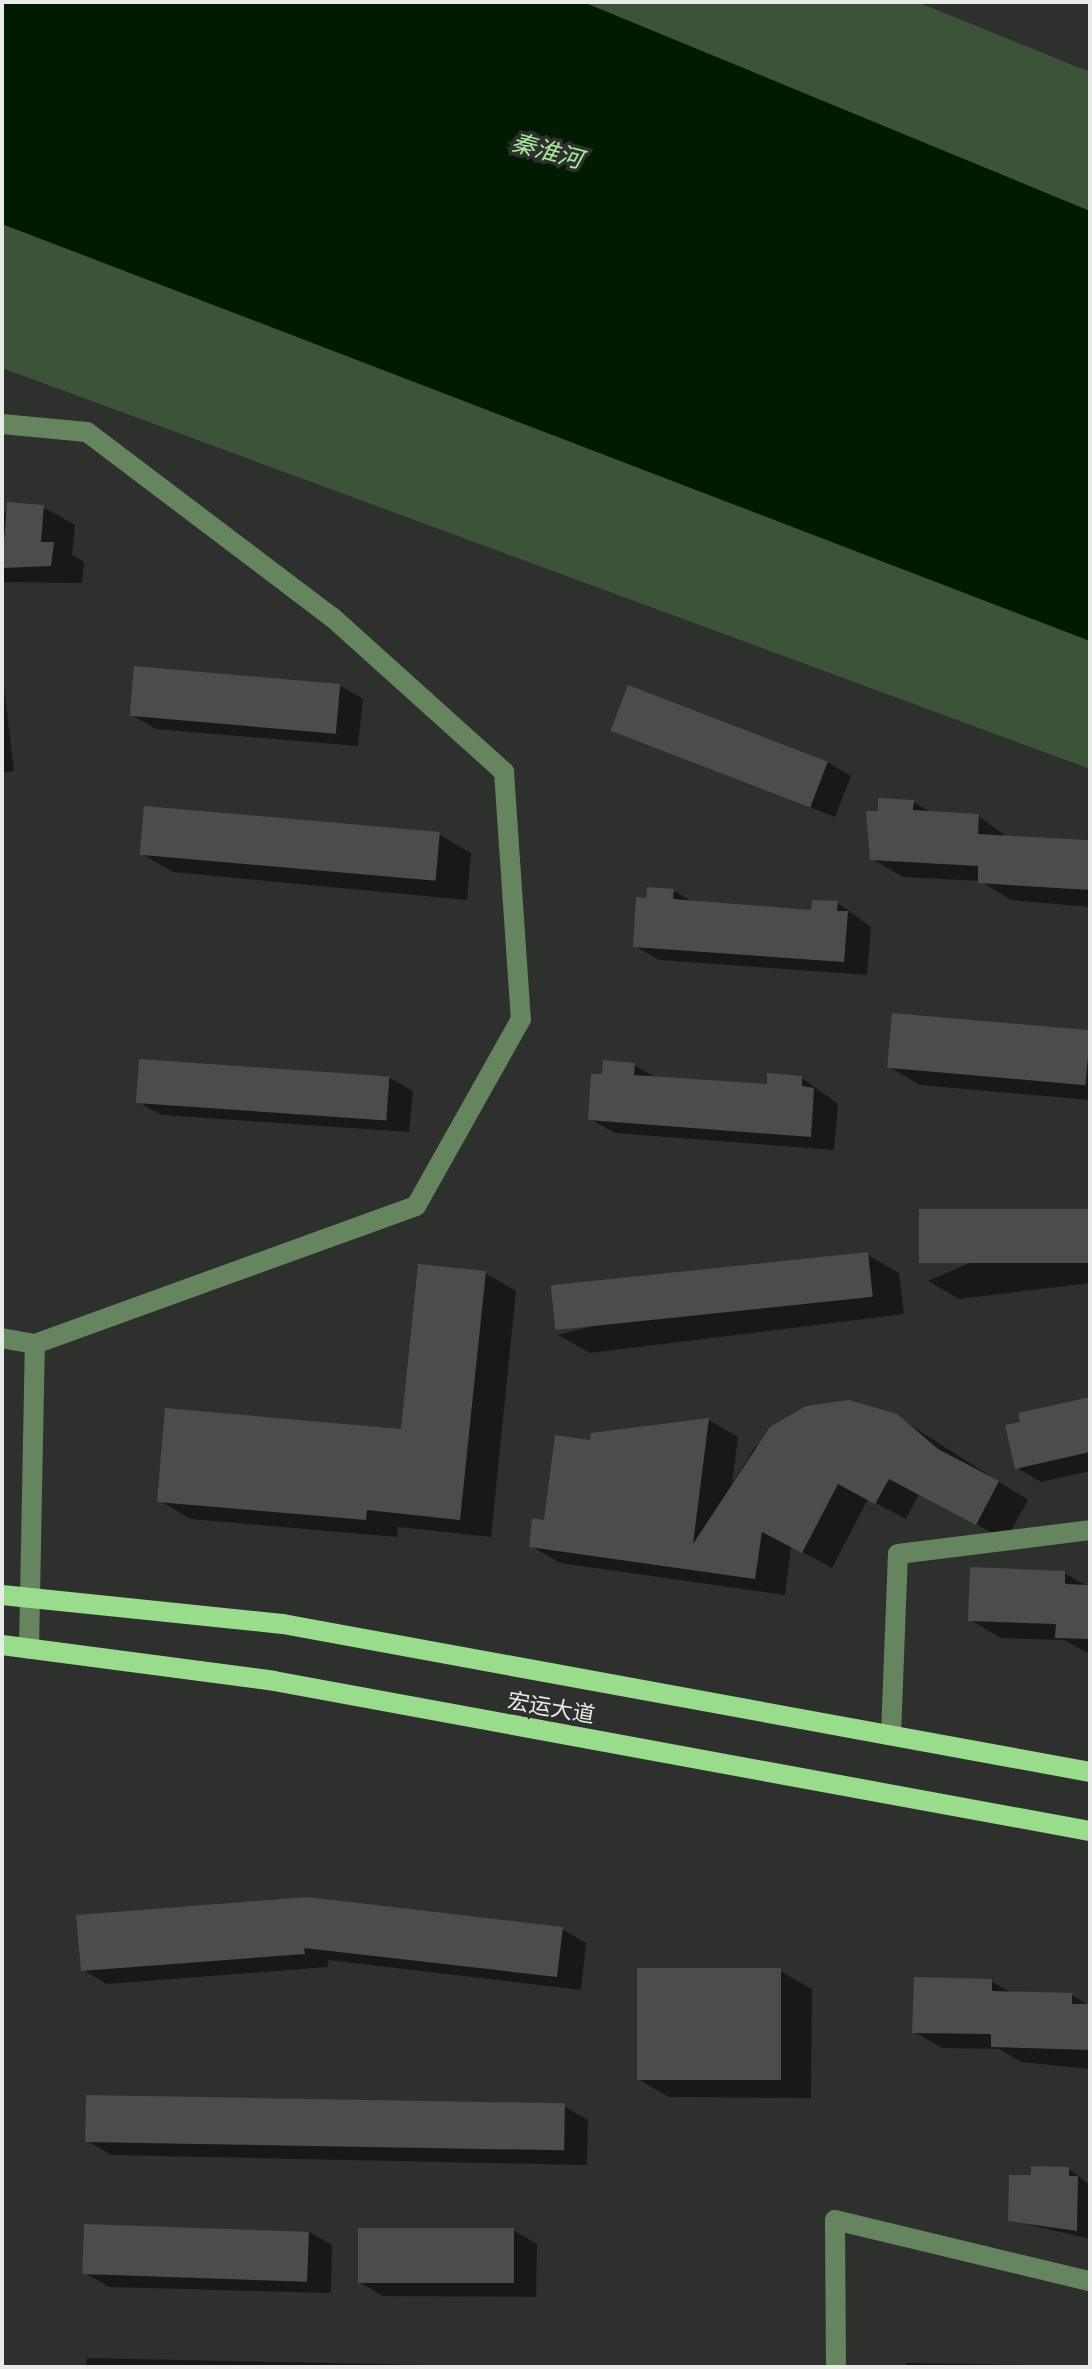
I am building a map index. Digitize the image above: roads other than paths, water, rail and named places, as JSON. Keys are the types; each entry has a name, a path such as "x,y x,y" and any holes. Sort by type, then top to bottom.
{"main road":[{"name":"宏运大道","path":"2,1595 283,1624 1090,1772"},
{"name":"宏运大道","path":"2,1645 274,1681 1090,1831"}],"street":[{"path":"2,424 87,432 332,617 504,772 521,1019 416,1206 35,1344 2,1338"},
{"path":"29,1649 35,1344"},
{"path":"891,1735 898,1554 1090,1530"},
{"path":"836,2367 835,2220 1090,2281"}],"water":[{"name":"秦淮河","path":"2,2 583,2 1090,211 1090,641 2,224"}]}
